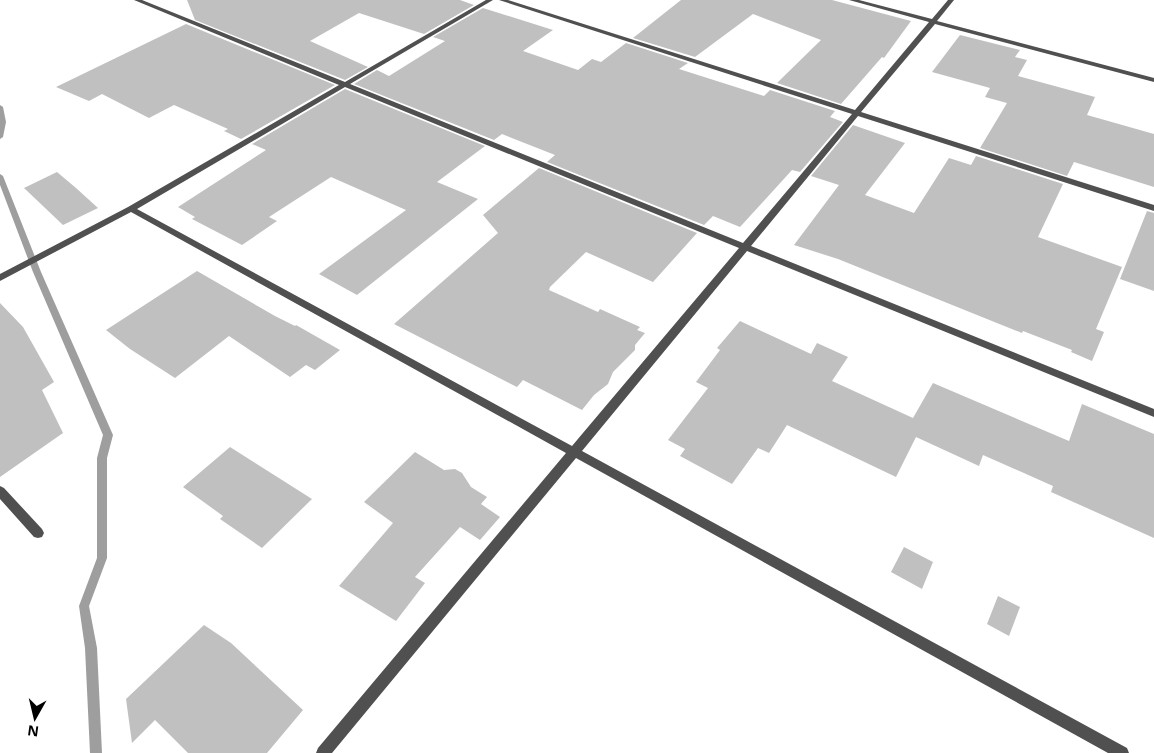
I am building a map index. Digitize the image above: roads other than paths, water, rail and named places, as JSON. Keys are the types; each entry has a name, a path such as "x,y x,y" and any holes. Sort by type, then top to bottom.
{"street":[{"path":"137,0 1154,412"},
{"path":"0,278 132,209 490,0"},
{"path":"502,0 1154,208"},
{"path":"852,0 1154,80"},
{"path":"323,753 951,0"},
{"path":"132,209 1122,753"},
{"path":"0,491 38,533"}],"waterway":[{"path":"0,107 3,122 0,137"},
{"path":"0,176 37,272 108,435 102,458 102,558 84,606 91,648 96,753"}]}
